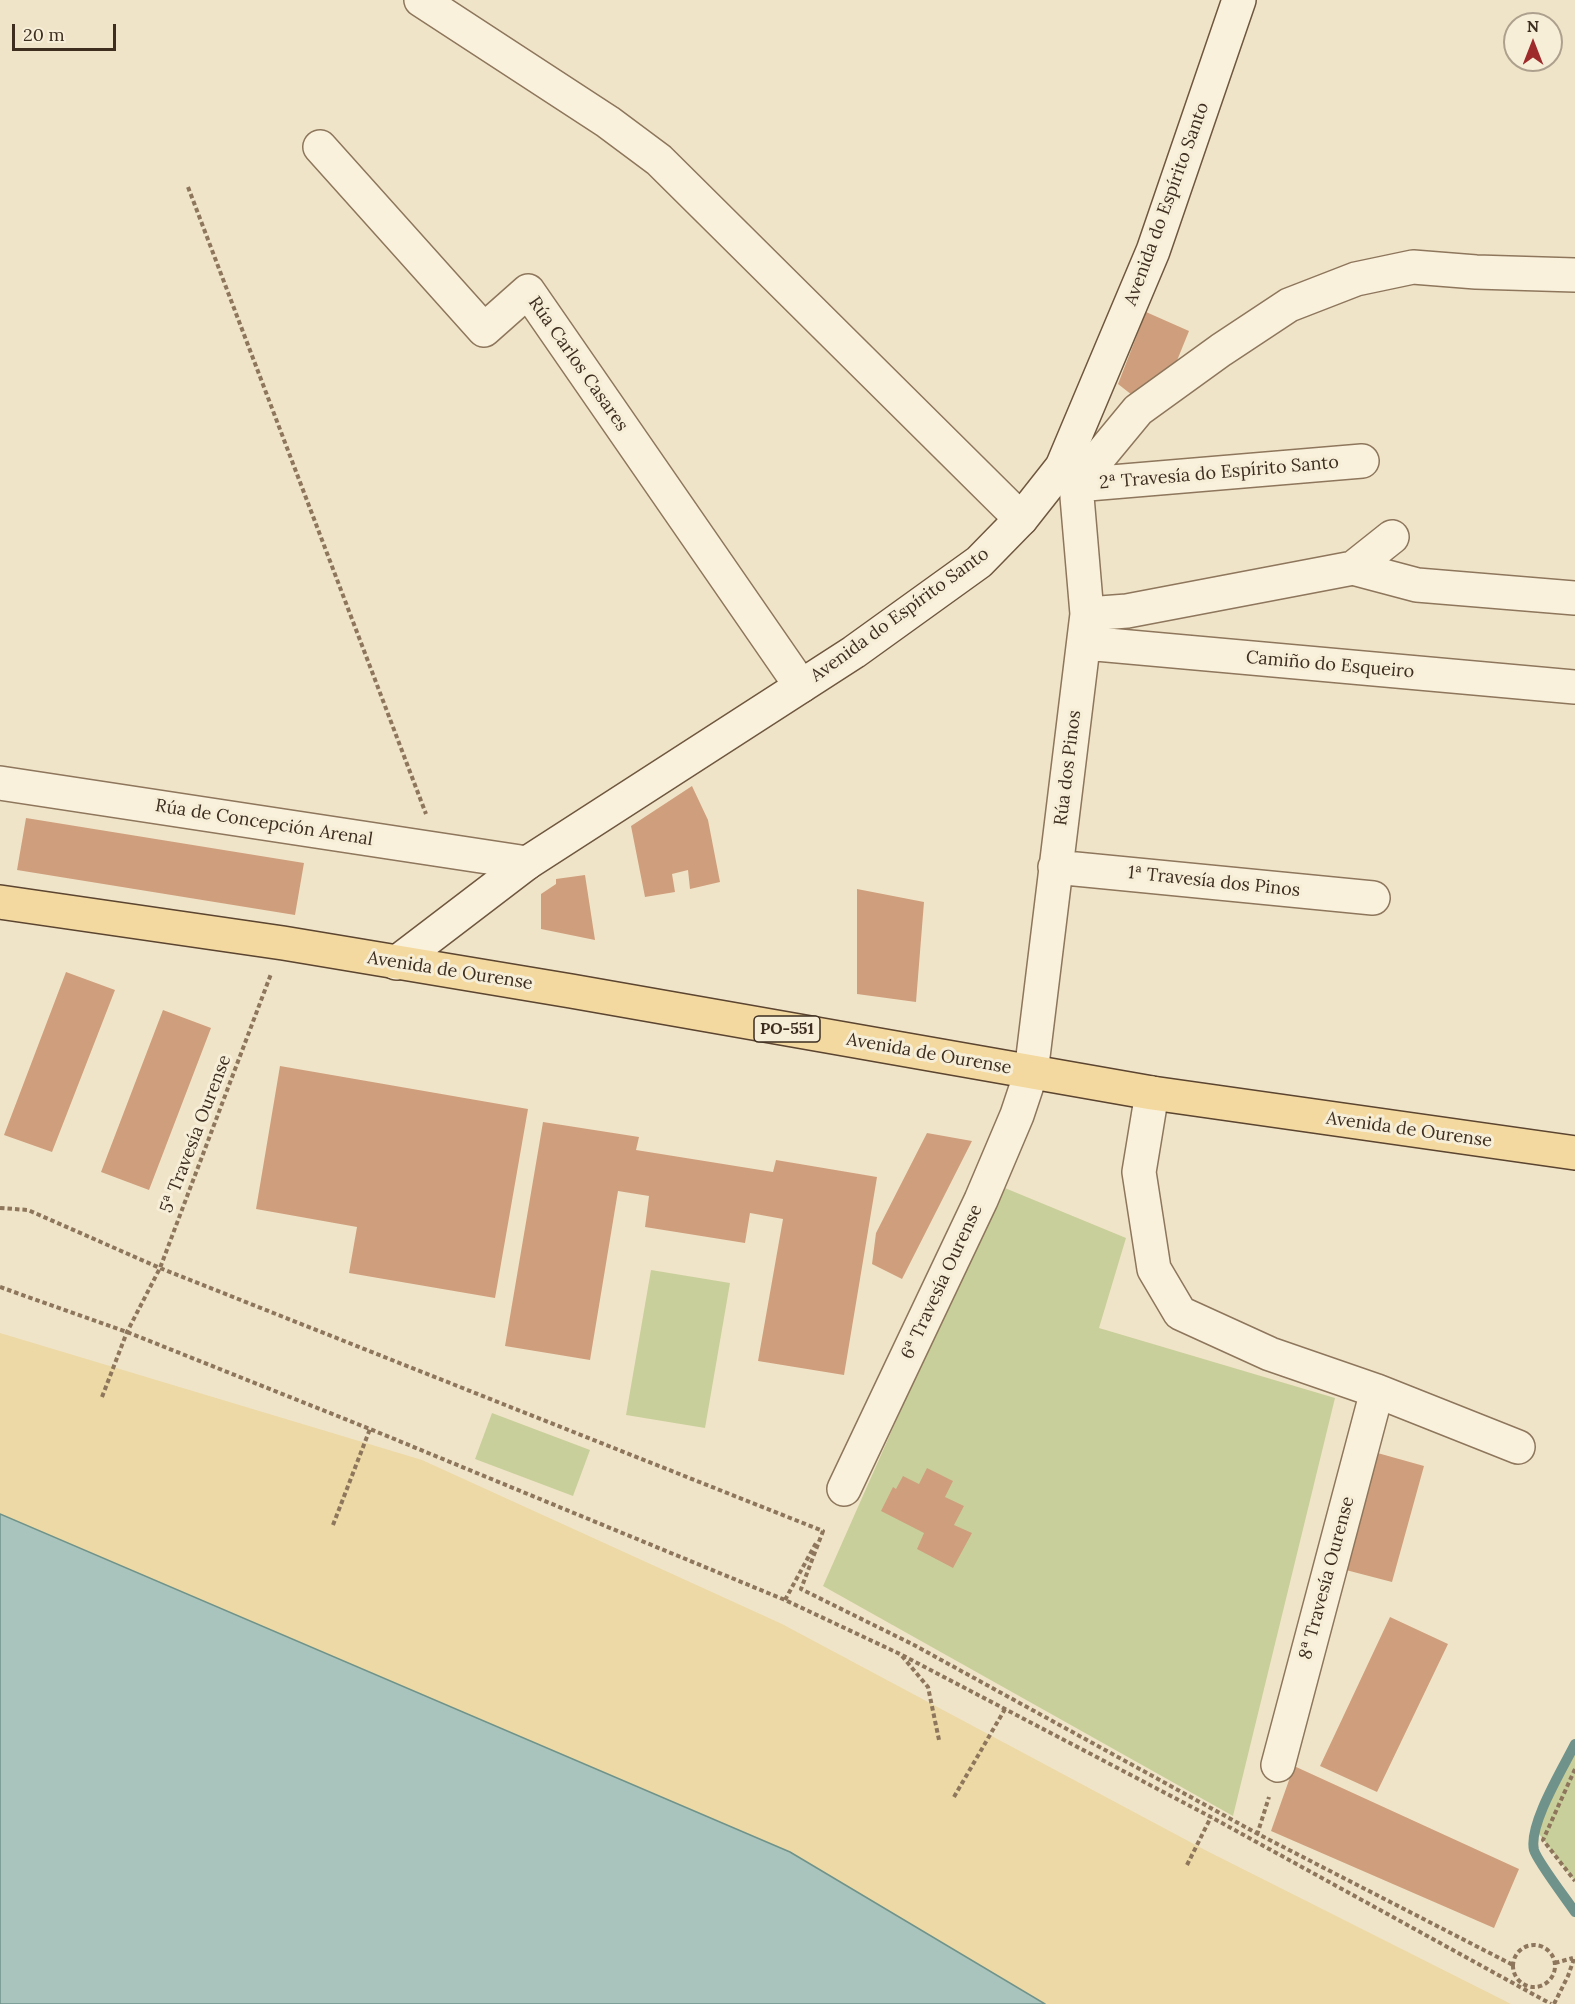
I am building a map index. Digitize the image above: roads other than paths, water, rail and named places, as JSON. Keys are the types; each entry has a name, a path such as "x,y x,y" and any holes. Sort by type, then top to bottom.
{"main road":[{"name":"Avenida de Ourense","path":"0,902 283,943 578,992 1152,1093 1575,1153"}],"street":[{"path":"421,0 608,122 659,160 1021,519"},
{"name":"Avenida do Espírito Santo","path":"396,963 527,863 854,652 979,562 1021,519 1069,476 1154,251 1239,0"},
{"name":"Rúa Carlos Casares","path":"320,147 484,330 528,291 801,686"},
{"path":"1069,476 1138,410 1221,350 1289,305 1356,279 1413,267 1476,272 1575,275"},
{"name":"2ª Travesía do Espírito Santo","path":"1069,476 1362,461"},
{"name":"Rúa dos Pinos","path":"1031,1073 1086,628 1069,476"},
{"path":"1353,568 1392,537"},
{"path":"1086,628 1127,611 1353,568 1417,585 1575,598"},
{"name":"Camiño do Esqueiro","path":"1086,628 1575,687"},
{"name":"Rúa de Concepción Arenal","path":"0,783 527,863"},
{"name":"1ª Travesía dos Pinos","path":"1055,867 1373,898"},
{"name":"6ª Travesía Ourense","path":"844,1489 981,1200 1017,1115 1031,1073"},
{"path":"1152,1093 1139,1172 1154,1269 1180,1313 1270,1354 1377,1391 1518,1447"},
{"name":"8ª Travesía Ourense","path":"1278,1765 1377,1391"}],"water":[{"path":"0,1514 790,1852 1045,2004 0,2004"}],"waterway":[{"path":"1575,1744 1541,1812 1534,1839 1536,1855 1575,1912"}]}
